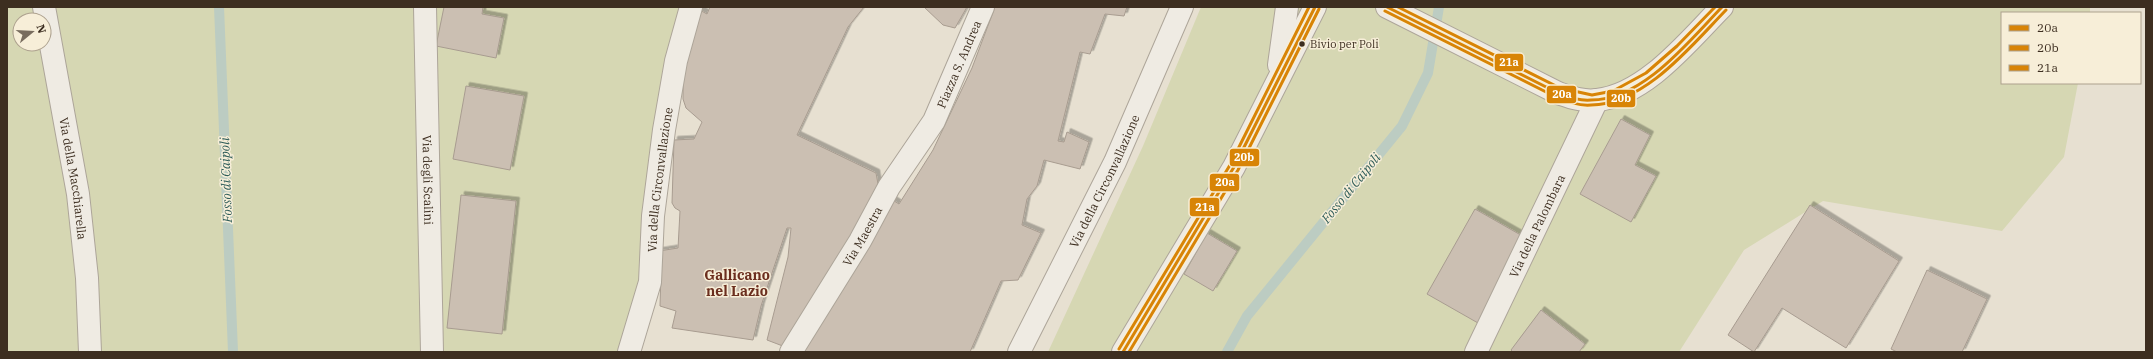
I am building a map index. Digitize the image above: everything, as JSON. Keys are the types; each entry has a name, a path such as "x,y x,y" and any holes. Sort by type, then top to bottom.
{"street":[{"name":"Via della Macchiarella","path":"44,7 78,194 87,278 90,352"},
{"name":"Via degli Scalini","path":"425,7 432,352"},
{"name":"Via della Circonvallazione","path":"630,352 650,282 653,216 664,130 676,61 691,7"},
{"name":"Piazza S. Andrea","path":"934,121 983,7"},
{"name":"Via della Circonvallazione","path":"1020,352 1115,162 1182,7"},
{"path":"1277,80 1287,7"},
{"path":"1123,352 1234,167 1314,7"},
{"path":"1387,7 1558,93 1578,100 1598,100 1629,90 1648,78 1722,7"},
{"name":"Via della Palombara","path":"1476,352 1598,100"},
{"name":"Via Maestra","path":"792,352 860,241 889,187 934,121"}],"green space":[{"path":"7,7 691,7 629,352 7,352"},
{"path":"1201,7 2090,7 2090,12 2001,12 2001,84 2078,84 2064,157 2002,231 1823,201 1744,250 1679,352 1048,352 1143,146"}],"building":[{"path":"444,7 483,7 482,14 504,18 496,58 436,46"},
{"path":"710,7 864,7 848,27 797,135 876,173 878,184 863,223 788,348 767,340 788,257 791,228 787,228 761,306 753,340 672,328 676,311 660,306 661,273 659,251 678,248 680,211 675,208 672,203 674,140 694,139 702,122 686,108 683,99 683,72 690,51 692,25 696,8 707,14"},
{"path":"924,7 967,7 955,28 943,25"},
{"path":"995,7 1127,7 1124,16 1105,14 1090,54 1080,52 1058,141 1064,142 1067,132 1089,142 1080,169 1044,160 1037,186 1027,199 1022,225 1041,233 1018,280 1001,281 970,352 804,352 891,199 899,204 933,150 972,68"},
{"path":"466,86 524,96 510,170 453,159"},
{"path":"1621,119 1650,135 1635,165 1656,176 1631,222 1580,194"},
{"path":"461,195 516,201 502,334 447,328"},
{"path":"1810,205 1899,261 1846,348 1782,308 1754,352 1728,335"},
{"path":"1475,209 1526,238 1478,323 1427,294"},
{"path":"1207,233 1237,251 1213,291 1184,274"},
{"path":"1927,270 1987,299 1962,352 1897,352 1891,349"},
{"path":"1541,310 1585,344 1579,352 1513,352 1511,350"}],"waterway":[{"name":"Fosso di Caipoli","path":"219,7 233,352"},
{"name":"Fosso di Caipoli","path":"1227,352 1247,316 1402,126 1428,73 1439,7"}],"transit line":[{"name":"21a","path":"1119,349 1230,165 1309,7"},
{"name":"20a","path":"1123,352 1234,167 1315,7"},
{"name":"20a","path":"1387,7 1558,93 1582,100 1610,97 1629,90 1647,80 1680,51 1722,7"},
{"name":"21a","path":"1398,7 1560,88 1592,95 1613,91 1646,73 1677,46 1715,7"},
{"name":"20b","path":"1129,352 1238,170 1319,9"},
{"name":"20b","path":"1385,11 1556,97 1573,103 1591,105 1611,102 1630,95 1648,84 1666,71 1682,56 1726,10"}],"place":[{"name":"Bivio per Poli","path":"1302,44"}],"district":[{"name":"Gallicano nel Lazio","path":"737,284"}]}
